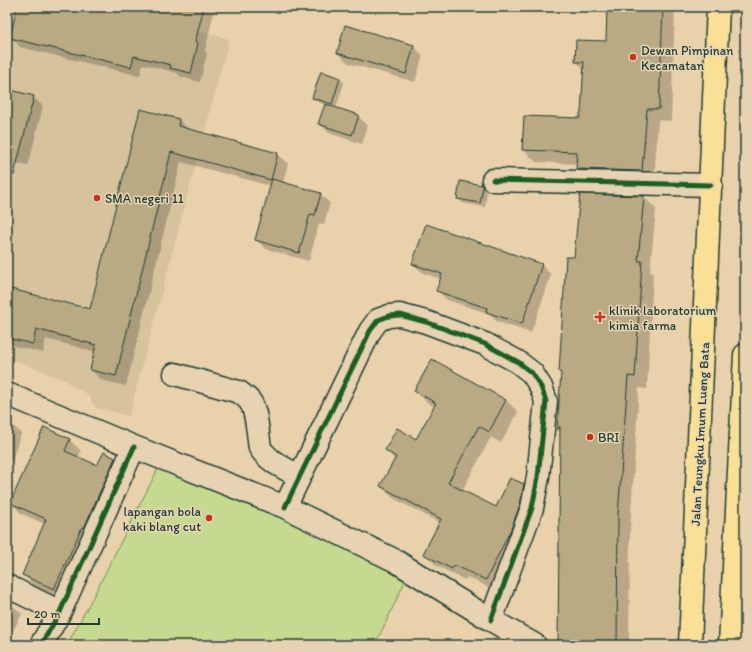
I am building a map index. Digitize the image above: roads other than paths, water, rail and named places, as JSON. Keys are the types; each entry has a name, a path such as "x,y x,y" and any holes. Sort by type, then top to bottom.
{"highway":[{"name":"Jalan Teungku Imum Lueng Bata","path":"690,645 718,7"},
{"path":"730,645 740,549 745,355"}],"street":[{"path":"493,180 711,185"},
{"path":"285,507 370,330 378,320 389,316 400,315 426,322 484,344 518,362 532,373 541,387 546,401 538,477 532,508 491,620"},
{"path":"175,374 239,392 247,397 254,409 260,448 263,453 271,461 299,476"},
{"path":"7,394 134,447 285,507 394,560 491,620 535,645"},
{"path":"41,645 60,612 134,447"},
{"path":"7,586 60,612"}],"place":[{"name":"Dewan Pimpinan Kecamatan","path":"633,57"},
{"name":"SMA negeri 11","path":"97,198"},
{"name":"klinik laboratorium kimia farma","path":"600,317"},
{"name":"BRI","path":"590,437"},
{"name":"lapangan bola kaki blang cut","path":"209,518"}]}
